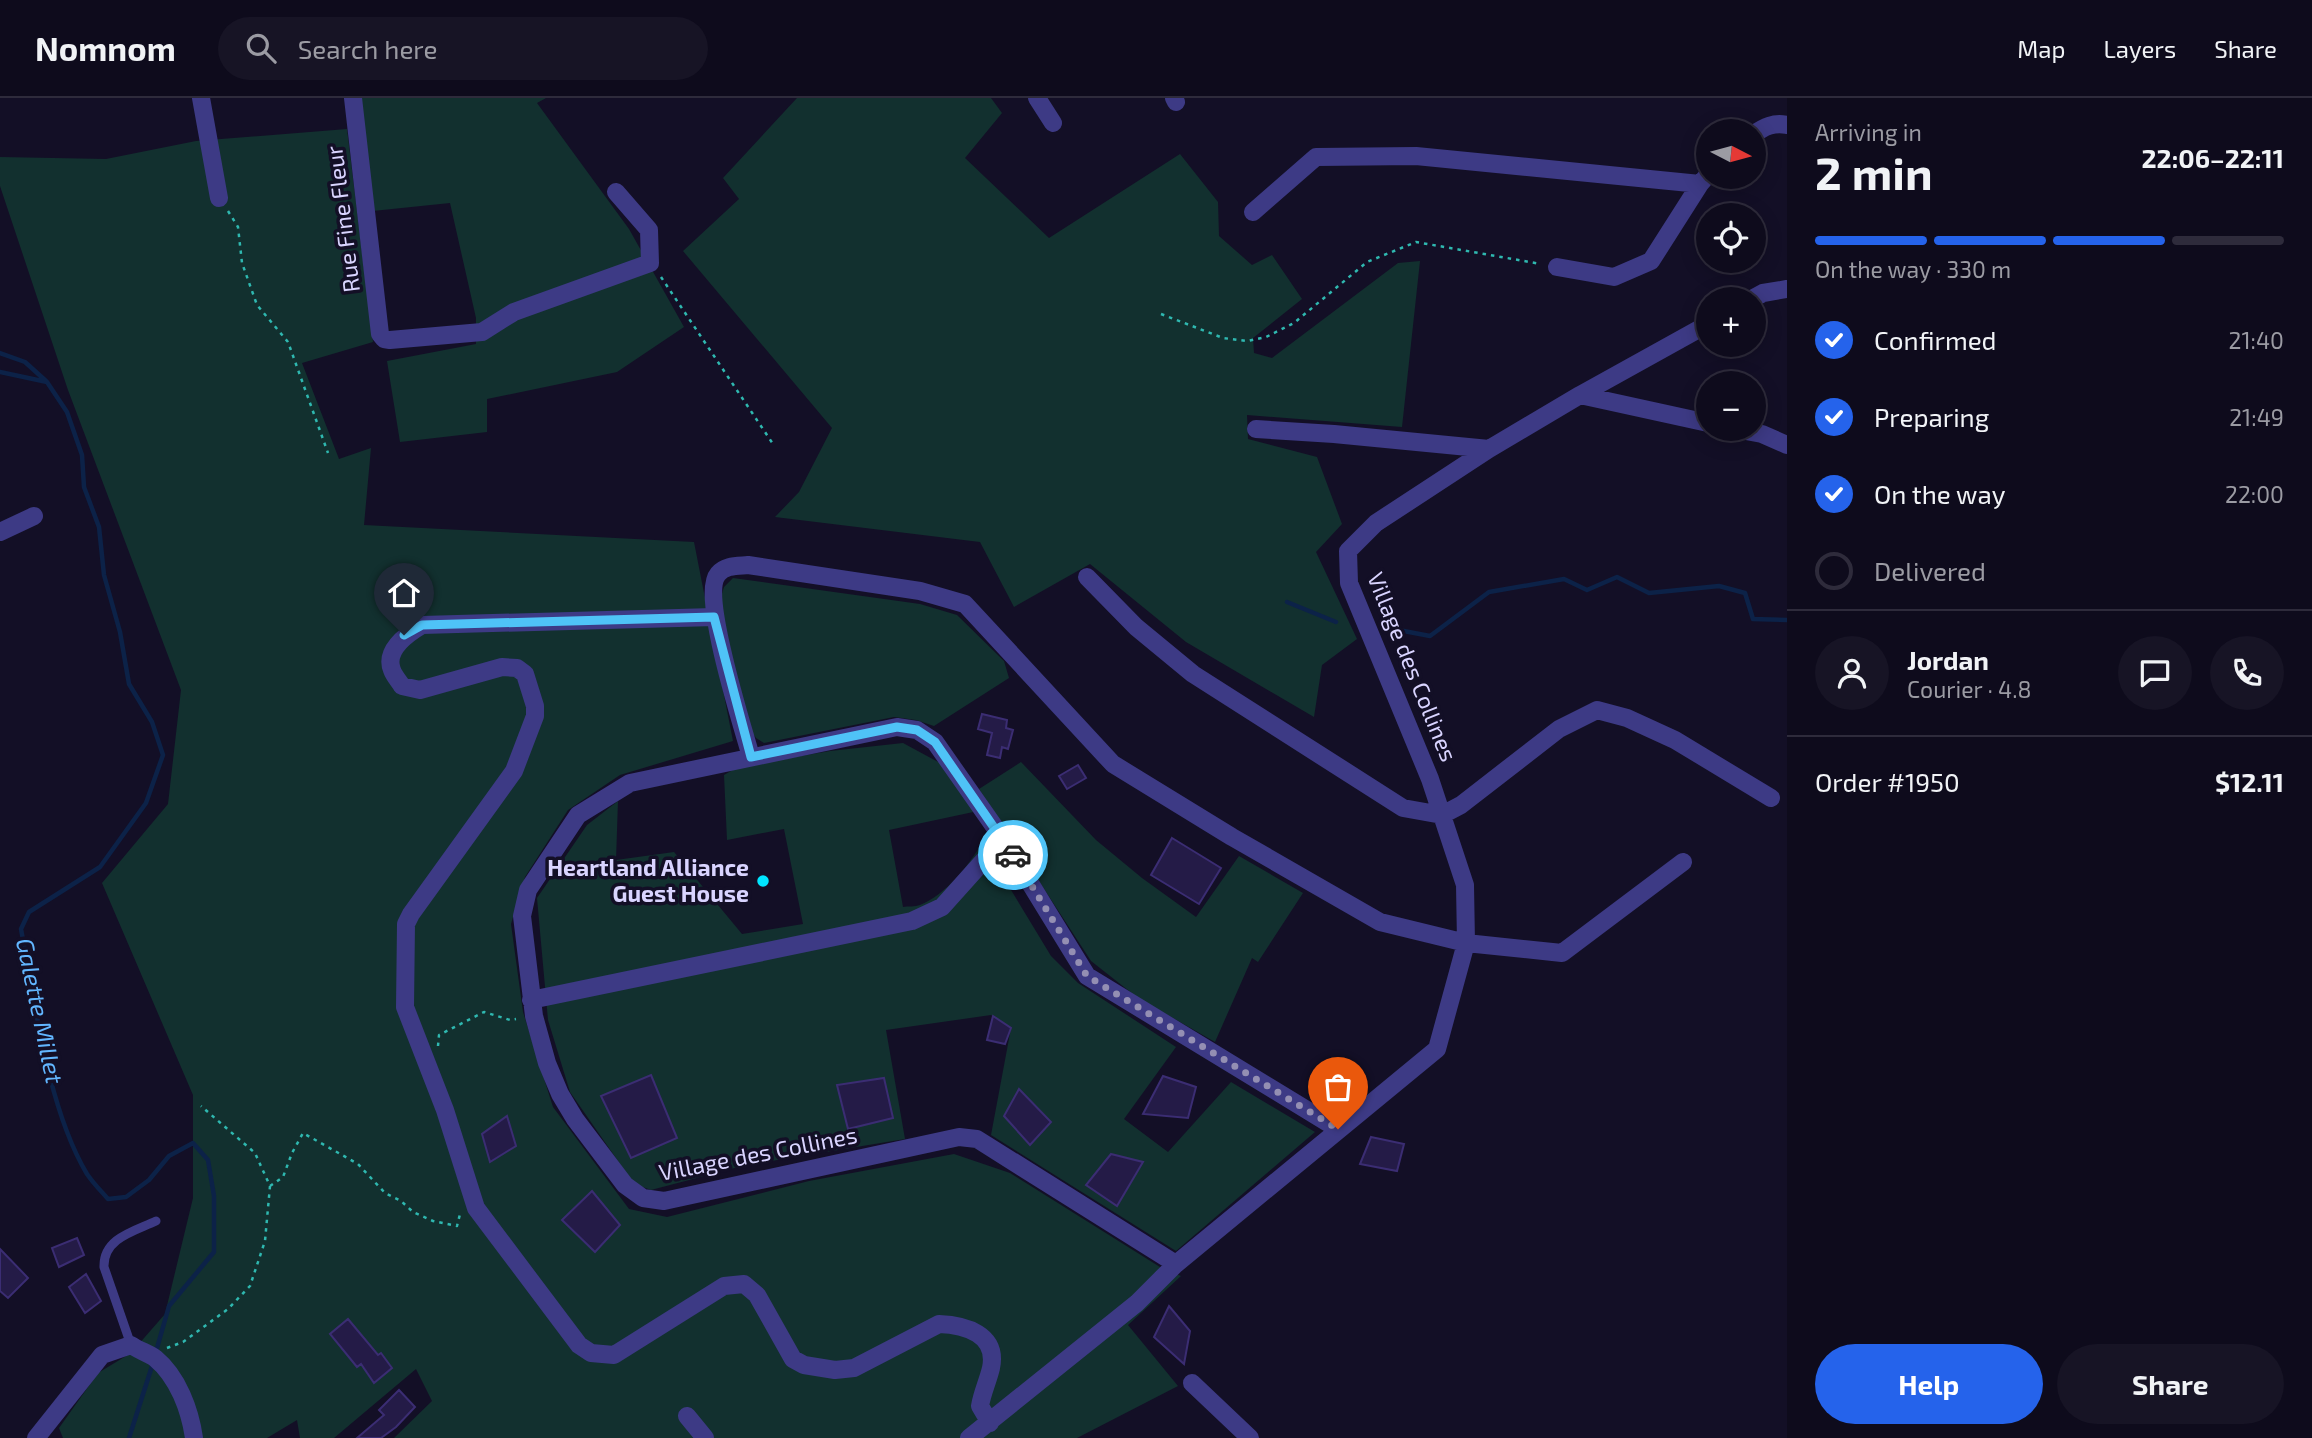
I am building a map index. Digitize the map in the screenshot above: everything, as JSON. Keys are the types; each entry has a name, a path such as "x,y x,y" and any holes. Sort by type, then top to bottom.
{"street":[{"path":"201,98 219,198"},
{"name":"Rue Fine Fleur","path":"353,98 380,334 384,339 482,332 514,312 650,263"},
{"path":"1037,98 1053,123"},
{"path":"1766,127 1787,125"},
{"path":"1253,212 1316,157 1416,156 1696,179"},
{"path":"1557,267 1614,277 1651,261 1698,189"},
{"path":"616,192 649,230 650,263"},
{"path":"1766,292 1787,289"},
{"name":"Village des Collines","path":"1338,1129 1087,976 1003,839 935,742 917,730 897,727 630,783 578,815 528,890 522,916 532,1008 547,1063 560,1094 575,1119 625,1185 643,1198 664,1201 959,1137 977,1139 1176,1264 1437,1049 1466,943 1465,885 1430,779 1349,583 1348,551 1376,523 1489,449 1696,331"},
{"path":"1580,395 1696,421"},
{"path":"1256,429 1489,449"},
{"path":"1766,436 1787,445"},
{"path":"0,532 34,516"},
{"path":"751,757 714,617 712,589 717,574 730,566 748,565 920,591 965,604 1114,764 1232,837 1380,922 1466,943 1562,953 1683,862"},
{"path":"1087,577 1136,627 1193,674 1403,808 1442,815 1461,805 1559,729 1597,710 1627,718 1675,740 1771,798"},
{"path":"714,617 422,625 404,635 393,651 391,669 402,685 420,690 502,667 517,668 525,674 535,706 535,716 514,771 406,924 405,1007 445,1110 476,1208 579,1345 591,1353 614,1355 724,1286 744,1284 757,1294 793,1359 804,1365 835,1370 854,1368 939,1324 955,1324 976,1331 989,1345 992,1365 980,1406 990,1423"},
{"path":"532,1008 912,921 942,907 1003,839"},
{"path":"969,1438 1136,1303 1176,1264"},
{"path":"36,1438 102,1355 131,1345 155,1358 175,1382 191,1420 194,1438"},
{"path":"1192,1383 1250,1438"},
{"path":"687,1416 705,1438"}],"lane":[{"path":"131,1345 104,1267 106,1252 115,1241 156,1221"}],"path":[{"path":"219,198 238,227 242,263 257,305 288,342 328,453"},
{"path":"1161,314 1223,338 1247,341 1266,337 1294,323 1367,262 1416,242 1557,267"},
{"path":"650,263 773,444"},
{"path":"437,1057 439,1035 484,1012 510,1020 532,1008"},
{"path":"155,1358 167,1348 183,1342 228,1309 250,1286 265,1241 270,1186 255,1153 201,1106"},
{"path":"270,1186 283,1177 303,1133 358,1164 384,1193 433,1222 457,1226 463,1203"}],"green space":[{"path":"350,98 546,98 537,103 629,229 684,327 617,372 487,399 487,432 400,442 387,361 476,344 476,318 450,203 363,212"},
{"path":"797,98 991,98 1002,113 965,158 1049,238 1180,154 1218,202 1219,236 1252,265 1272,255 1302,299 1253,338 1254,353 1272,358 1398,263 1420,261 1402,427 1247,415 1248,439 1317,457 1342,524 1316,552 1357,639 1322,665 1314,717 1186,642 1090,564 1014,607 980,542 775,517 799,492 832,428 683,251 739,199 723,178"},
{"path":"347,129 373,342 302,363 339,459 371,448 364,525 694,542 733,741 620,775 568,810 525,877 511,924 523,1012 553,1107 629,1209 667,1217 809,1181 954,1154 1010,1173 1160,1267 1181,1276 1128,1325 1178,1386 1077,1438 394,1438 432,1401 416,1369 334,1438 300,1438 297,1420 267,1438 63,1438 59,1428 98,1373 131,1353 165,1314 193,1198 193,1095 102,883 168,804 181,690 68,390 0,186 0,157 106,159 196,141"},
{"path":"733,578 920,604 957,615 1004,661 1009,678 934,726 894,717 764,743 756,738 748,727 719,603 724,587"},
{"path":"903,743 940,763 978,811 889,830 903,907 929,901 947,887 971,860 982,842 1051,956 1078,983 1176,1047 1124,1119 1168,1152 1231,1082 1315,1132 1176,1251 991,1135 1011,1028 991,1015 886,1030 905,1139 746,1165 651,1190 634,1184 570,1092 548,1020 537,898 587,825 618,801 616,860 674,852 742,934 803,924 784,829 727,840 724,775 738,767 830,751"},
{"path":"1021,762 1096,840 1196,917 1239,856 1303,893 1258,962 1252,958 1215,1042 1138,998 1091,961 979,789"}],"building":[{"path":"982,714 1007,720 1006,728 1013,730 1008,749 1002,747 1000,758 987,755 992,733 978,729"},
{"path":"1078,765 1086,778 1067,789 1059,776"},
{"path":"1172,838 1221,868 1199,904 1151,875"},
{"path":"993,1016 1011,1028 1005,1044 987,1040"},
{"path":"651,1075 677,1138 631,1158 601,1096"},
{"path":"1163,1076 1196,1087 1188,1118 1143,1114"},
{"path":"884,1078 893,1118 848,1129 837,1085"},
{"path":"1019,1089 1051,1122 1030,1145 1004,1116"},
{"path":"507,1116 516,1146 490,1162 482,1134"},
{"path":"1371,1137 1404,1144 1397,1171 1360,1164"},
{"path":"1111,1154 1143,1162 1117,1206 1086,1185"},
{"path":"592,1191 620,1225 595,1252 562,1220"},
{"path":"77,1238 84,1255 59,1267 52,1248"},
{"path":"0,1249 28,1278 8,1298 0,1291"},
{"path":"86,1274 101,1301 85,1313 69,1287"},
{"path":"1169,1306 1190,1331 1184,1364 1154,1337"},
{"path":"348,1319 392,1368 374,1383 361,1364 357,1367 330,1334"},
{"path":"399,1390 415,1407 381,1438 357,1438 384,1415 379,1410"}],"waterway":[{"path":"0,353 25,362 46,381"},
{"name":"Galette Millet","path":"0,372 47,382 67,412 82,455 84,487 99,527 104,575 120,632 129,684 152,722 163,755 146,803 100,867 29,912 21,929 45,1055 62,1119 92,1181 108,1199 126,1197 149,1180 169,1156 193,1143 208,1160 214,1196 214,1252 169,1306 155,1355"},
{"path":"1388,628 1430,636 1489,592 1564,579 1587,590 1617,577 1649,593 1719,586 1745,593 1753,619 1787,620"},
{"path":"1287,602 1336,622"},
{"name":"Galette Millet","path":"129,1438 153,1363"}],"way so far":[{"path":"1013,855 1079,967 1087,976 1338,1129"}],"place":[{"name":"Heartland Alliance Guest House","path":"763,881"}],"route":[{"path":"404,635 422,625 714,617 751,757 897,727 917,730 935,742 1013,855"}]}
